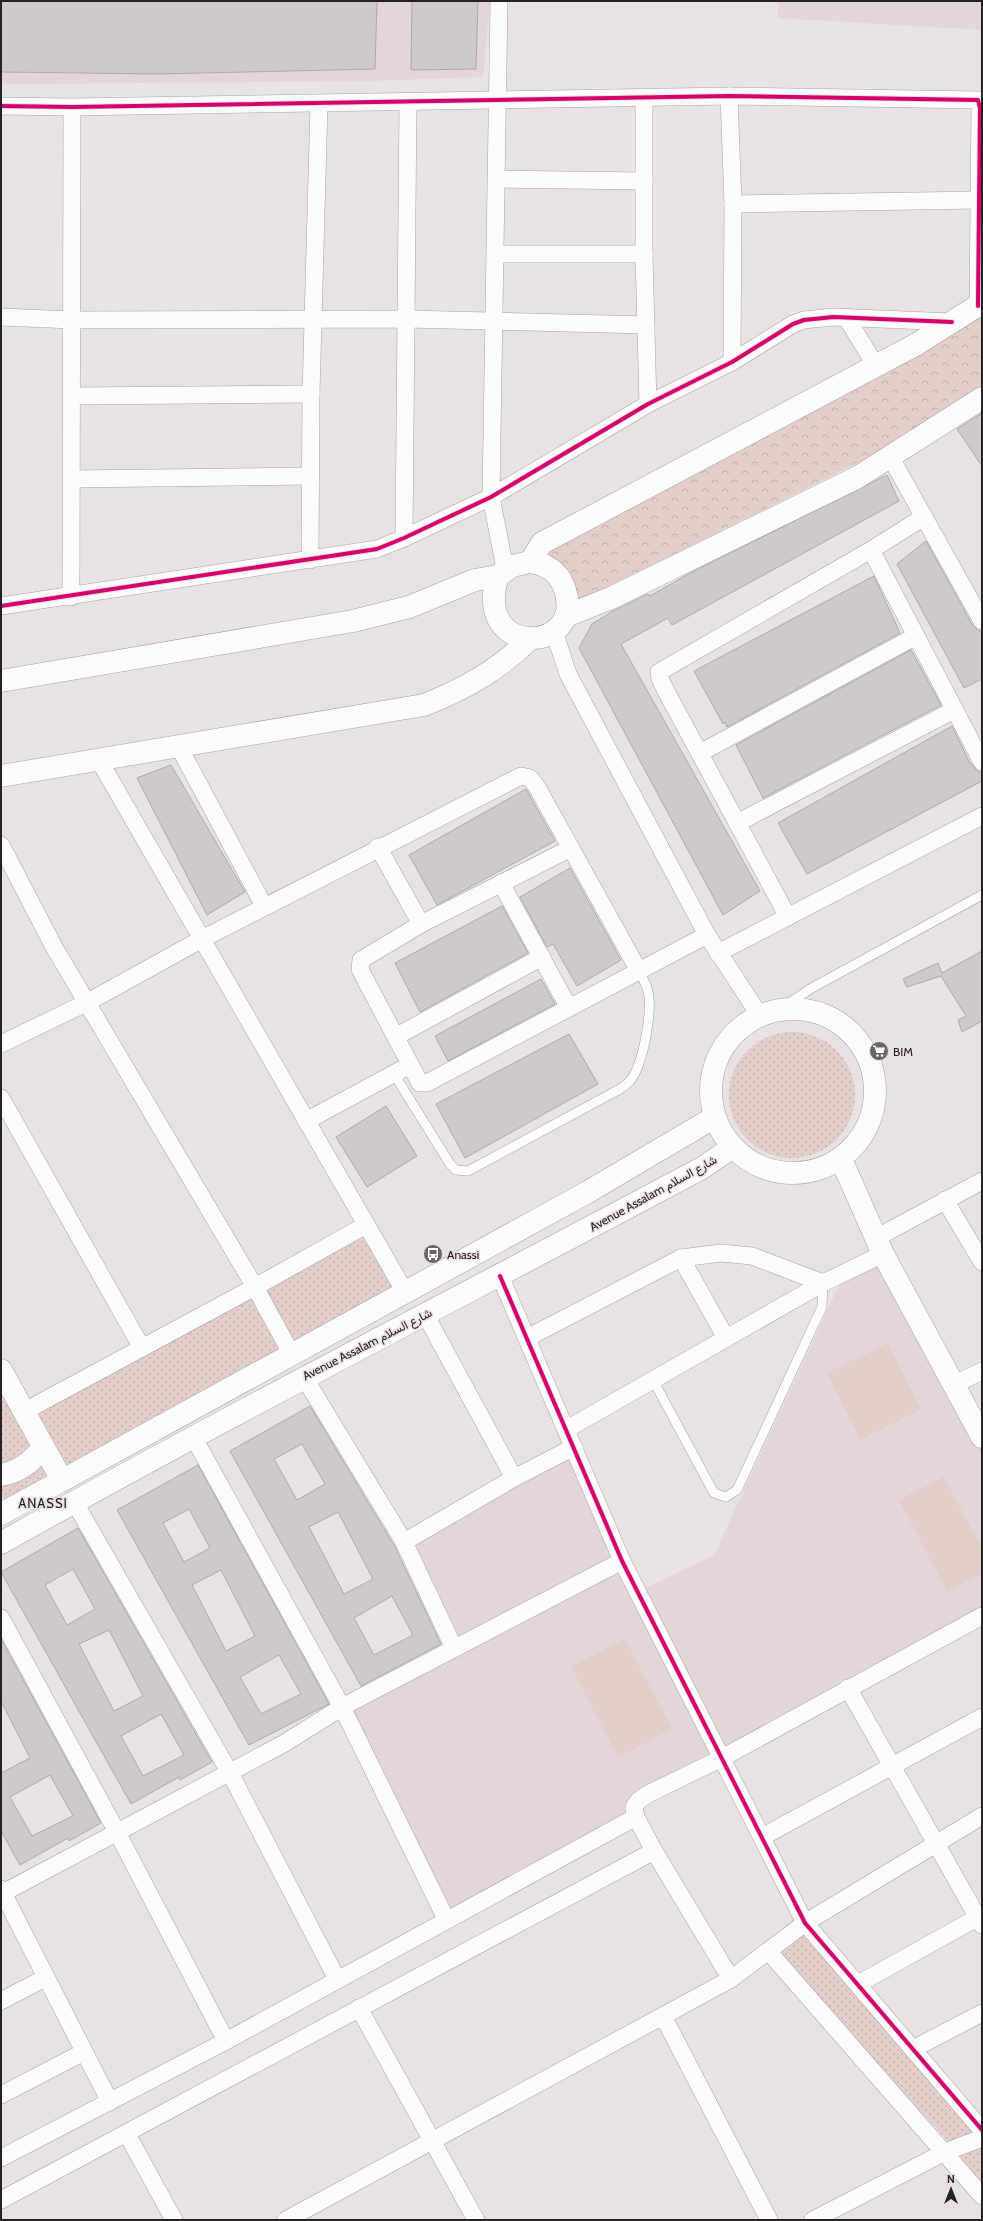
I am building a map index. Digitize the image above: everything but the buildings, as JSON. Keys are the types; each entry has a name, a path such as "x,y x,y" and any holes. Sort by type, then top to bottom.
{"street":[{"path":"499,1 496,322 491,497 500,541 513,567"},
{"path":"729,96 733,204 732,362"},
{"path":"1,106 72,107 319,104 644,99 729,96 978,100 980,108 978,200 980,304 917,344 542,543 513,567 494,600 499,620 506,630 516,636 547,631 568,604 562,580 554,570 541,563 513,567 475,580 409,607 353,621 1,681"},
{"path":"644,99 644,254 648,404"},
{"path":"404,538 408,102"},
{"path":"310,560 311,394 319,104"},
{"path":"71,597 73,320 72,107"},
{"path":"497,179 644,181"},
{"path":"733,204 978,200"},
{"path":"496,254 644,254"},
{"path":"1,317 73,320 407,319 646,325"},
{"path":"1,606 71,597 368,551 404,538 491,497 648,404 732,362 793,324 820,317 952,322"},
{"path":"846,317 876,366"},
{"path":"72,396 311,394"},
{"path":"1,776 424,705 461,690 489,674 547,631 858,477 891,458 982,398"},
{"path":"891,458 982,621"},
{"path":"72,479 310,476"},
{"path":"788,917 660,679 659,672 871,550 924,517"},
{"path":"871,550 982,762"},
{"path":"547,631 568,674 707,935 718,953 770,1013"},
{"path":"700,753 916,636"},
{"path":"737,823 954,710"},
{"path":"180,747 264,906"},
{"path":"99,760 405,1292"},
{"path":"1,1044 88,1002 202,939 378,847 508,781 525,776 530,778 537,788 572,848 639,971"},
{"path":"718,953 982,816"},
{"path":"1,845 54,947 88,1002 255,1287 292,1355"},
{"path":"378,847 421,924"},
{"path":"572,848 421,924 361,960 360,968 364,979 397,1036 410,1065 420,1082 427,1083 707,935"},
{"path":"501,883 569,1008"},
{"path":"397,1036 542,957"},
{"path":"811,1011 840,1024 862,1046 874,1075 875,1106 863,1136 841,1159 814,1171 785,1173 756,1165 733,1147 722,1133 715,1117 711,1093 714,1069 724,1046 740,1029 770,1013 811,1011"},
{"path":"306,1121 410,1065"},
{"path":"1,1098 142,1348"},
{"name":"Avenue Assalam شارع السلام","path":"4,1506 62,1480 292,1355 586,1193 715,1117"},
{"name":"Avenue Assalam شارع السلام","path":"1,1543 304,1377 500,1276 702,1168 733,1147"},
{"path":"841,1159 880,1246 982,1437"},
{"path":"567,1429 823,1283 880,1246 945,1200 982,1181"},
{"path":"945,1200 982,1262"},
{"path":"23,1412 255,1287 366,1225"},
{"path":"527,1338 681,1258 721,1252 752,1256 823,1283"},
{"path":"681,1258 726,1338"},
{"path":"500,1276 567,1429 622,1561 806,1923 982,2130"},
{"path":"425,1314 514,1478"},
{"path":"1,1370 62,1480"},
{"path":"953,1385 982,1371"},
{"path":"304,1377 404,1542 454,1648"},
{"path":"194,1438 342,1707 446,1919"},
{"path":"1,1475 21,1468 34,1460 43,1447"},
{"path":"404,1542 514,1478 574,1447"},
{"path":"75,1503 230,1773 337,1979"},
{"path":"110,2102 2,1892 118,1834 283,1744 342,1707 622,1561"},
{"path":"1,1618 118,1834 226,2041"},
{"path":"731,1979 654,1851 636,1817 634,1807 638,1801 680,1777 722,1758 848,1688 980,1620"},
{"path":"848,1688 981,1919 858,1984"},
{"path":"762,1837 982,1717"},
{"path":"286,2220 731,1979 806,1923 982,1816"},
{"path":"1,2158 226,2041 446,1919 469,1909 636,1817"},
{"path":"1,2200 654,1851"},
{"path":"769,1952 982,2196"},
{"path":"1,2001 45,1978"},
{"path":"359,2008 434,2141 476,2220"},
{"path":"913,2049 982,2013"},
{"path":"663,2016 769,2220"},
{"path":"1,2095 84,2052"},
{"path":"127,2134 174,2220"},
{"path":"813,2220 945,2152 982,2138"}],"lane":[{"path":"770,1013 810,989 982,895"},
{"path":"394,1074 450,1164 456,1170 468,1171 620,1089 630,1081 636,1069 648,1031 650,1008 648,988 639,971"},
{"path":"653,1380 714,1493 726,1496 732,1493 737,1490 822,1307 823,1283"}],"shaded area":[{"path":"1,1 490,1 483,77 369,81 15,84 1,83"},
{"path":"778,1 982,1 982,30 778,18"},
{"path":"871,1254 911,1294 982,1427 982,1608 659,1784 643,1808 453,1914 347,1708 456,1649 395,1539 572,1442 635,1593 714,1555 848,1266"}],"green space":[{"path":"982,309 982,394 889,447 576,603 545,554 732,451"},
{"path":"798,1032 822,1039 837,1050 848,1065 854,1083 854,1107 848,1125 837,1140 822,1151 804,1157 786,1158 762,1151 747,1140 736,1125 730,1107 729,1089 736,1065 747,1050 762,1039 780,1033"},
{"path":"366,1225 405,1292 9,1509 1,1494 1,1371 23,1412"},
{"path":"888,1343 921,1409 861,1440 827,1373"},
{"path":"944,1477 982,1549 982,1573 947,1591 899,1500"},
{"path":"625,1639 672,1729 618,1757 571,1667"},
{"path":"795,1918 982,2120 982,2189 952,2145 766,1946"}],"cycle path":[{"path":"1,106 72,107 729,96 978,100 980,108 978,306"},
{"path":"1,606 377,549 491,497 648,404 732,362 793,324 804,320 833,317 952,322"},
{"path":"500,1276 622,1561 805,1923 982,2130"}],"place":[{"name":"BIM","path":"879,1051"},
{"name":"Anassi","path":"433,1254"}],"district":[{"name":"ANASSI","path":"43,1503"}]}
